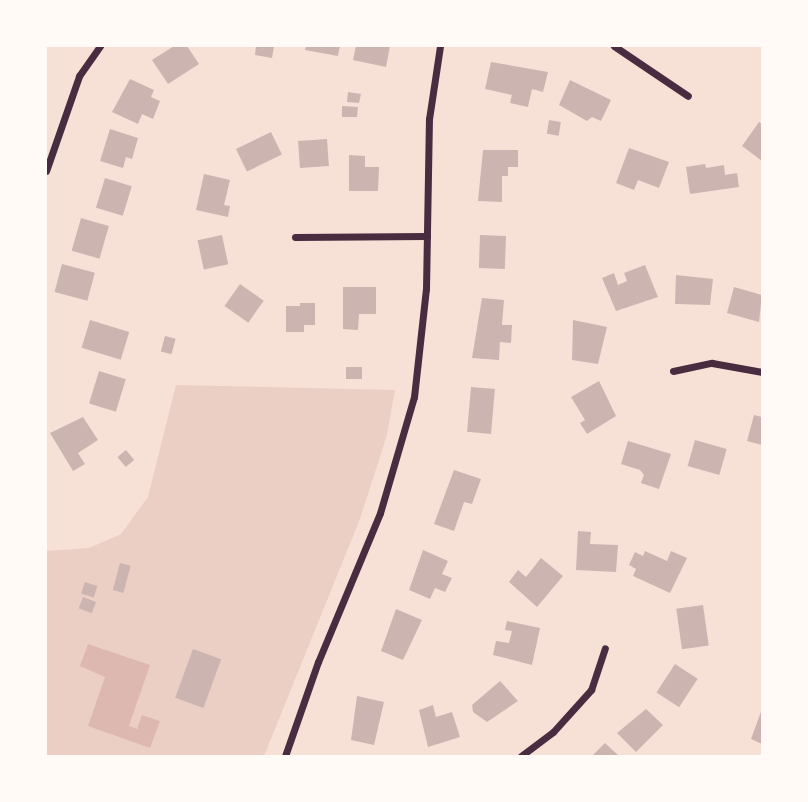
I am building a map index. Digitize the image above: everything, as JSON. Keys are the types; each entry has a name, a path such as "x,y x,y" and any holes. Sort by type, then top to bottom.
{"street":[{"path":"46,171 79,76 100,46"},
{"path":"285,757 399,455 419,367 427,236 429,119 440,46"},
{"path":"614,46 688,96"},
{"path":"295,237 427,236"},
{"path":"673,371 712,363 762,373"},
{"path":"522,757 553,732 591,690 605,649"}],"shaded area":[{"path":"176,385 395,390 387,435 360,519 264,756 46,756 46,551 89,548 121,534 148,497"},
{"path":"88,644 150,665 129,726 137,729 142,715 160,721 150,748 88,726 105,677 80,666"}],"building":[{"path":"174,46 187,46 199,64 168,84 152,60"},
{"path":"256,46 274,46 272,58 255,55"},
{"path":"306,46 340,46 338,56 305,50"},
{"path":"356,46 390,46 386,67 353,60"},
{"path":"491,62 548,72 543,92 532,89 528,107 510,103 512,95 485,89"},
{"path":"130,79 154,90 151,97 160,101 153,119 142,114 138,124 112,112"},
{"path":"570,80 611,100 601,121 592,117 587,121 559,105"},
{"path":"348,92 361,94 359,103 347,102"},
{"path":"342,106 358,107 357,117 342,117"},
{"path":"549,120 561,122 559,136 547,134"},
{"path":"759,122 762,124 762,161 742,146"},
{"path":"110,129 138,138 132,159 126,157 123,168 100,161"},
{"path":"271,132 282,154 247,172 236,149"},
{"path":"327,139 329,166 300,168 298,141"},
{"path":"629,148 669,162 659,188 638,180 634,190 616,183"},
{"path":"483,150 518,150 518,167 508,167 508,176 502,176 502,202 478,201"},
{"path":"349,155 365,156 365,167 379,167 378,191 349,191"},
{"path":"705,164 706,168 724,165 725,175 737,173 739,187 690,194 686,167"},
{"path":"204,174 230,180 224,205 230,206 228,217 196,210"},
{"path":"105,178 132,186 123,216 96,208"},
{"path":"81,218 109,226 100,259 72,251"},
{"path":"222,235 228,264 204,270 198,240"},
{"path":"480,235 506,236 505,269 479,268"},
{"path":"62,264 95,273 87,301 54,292"},
{"path":"645,265 658,297 616,311 602,278 614,273 618,285 627,281 624,273"},
{"path":"676,275 713,279 710,305 675,304"},
{"path":"240,284 264,301 248,323 225,306"},
{"path":"343,287 376,287 376,314 359,314 358,330 343,329"},
{"path":"734,287 762,295 759,322 727,313"},
{"path":"482,298 504,300 502,325 512,325 511,343 500,342 499,360 472,358"},
{"path":"300,303 315,303 315,325 304,325 304,332 286,332 286,306 300,306"},
{"path":"90,320 129,332 121,360 82,348"},
{"path":"573,320 607,327 598,364 572,360"},
{"path":"165,336 176,339 171,354 161,351"},
{"path":"346,367 362,367 362,379 346,379"},
{"path":"99,371 126,379 116,412 89,404"},
{"path":"599,381 616,416 587,434 580,423 585,420 571,397"},
{"path":"471,387 495,389 491,434 467,432"},
{"path":"754,415 762,417 762,445 747,441"},
{"path":"83,417 98,440 78,453 85,464 73,471 50,433"},
{"path":"695,440 727,449 719,475 688,466"},
{"path":"628,441 671,454 659,489 641,483 644,475 640,470 621,464"},
{"path":"126,450 134,460 126,467 117,457"},
{"path":"454,470 481,479 472,504 464,502 454,531 434,524"},
{"path":"578,531 591,532 590,544 618,545 616,572 576,570"},
{"path":"423,550 448,561 442,574 452,578 445,592 435,588 430,599 409,590"},
{"path":"645,551 667,561 671,551 687,558 670,593 633,576 636,569 629,565 635,552 643,556"},
{"path":"541,558 563,576 537,607 509,582 518,570 526,577"},
{"path":"120,563 131,566 123,593 113,590"},
{"path":"85,582 97,586 94,597 81,593"},
{"path":"83,597 96,602 92,613 79,608"},
{"path":"703,605 709,646 682,649 676,609"},
{"path":"396,609 422,620 403,660 381,651"},
{"path":"507,621 540,628 532,665 493,655 496,641 509,643 512,631 505,630"},
{"path":"193,649 221,659 203,708 175,698"},
{"path":"675,664 698,679 679,707 656,693"},
{"path":"500,681 518,701 487,722 473,712 472,705"},
{"path":"357,696 384,702 374,745 351,740"},
{"path":"433,705 436,717 452,712 460,737 428,747 419,710"},
{"path":"646,709 663,725 636,752 617,733"},
{"path":"762,709 762,744 751,739"},
{"path":"605,743 619,756 592,756"}]}
